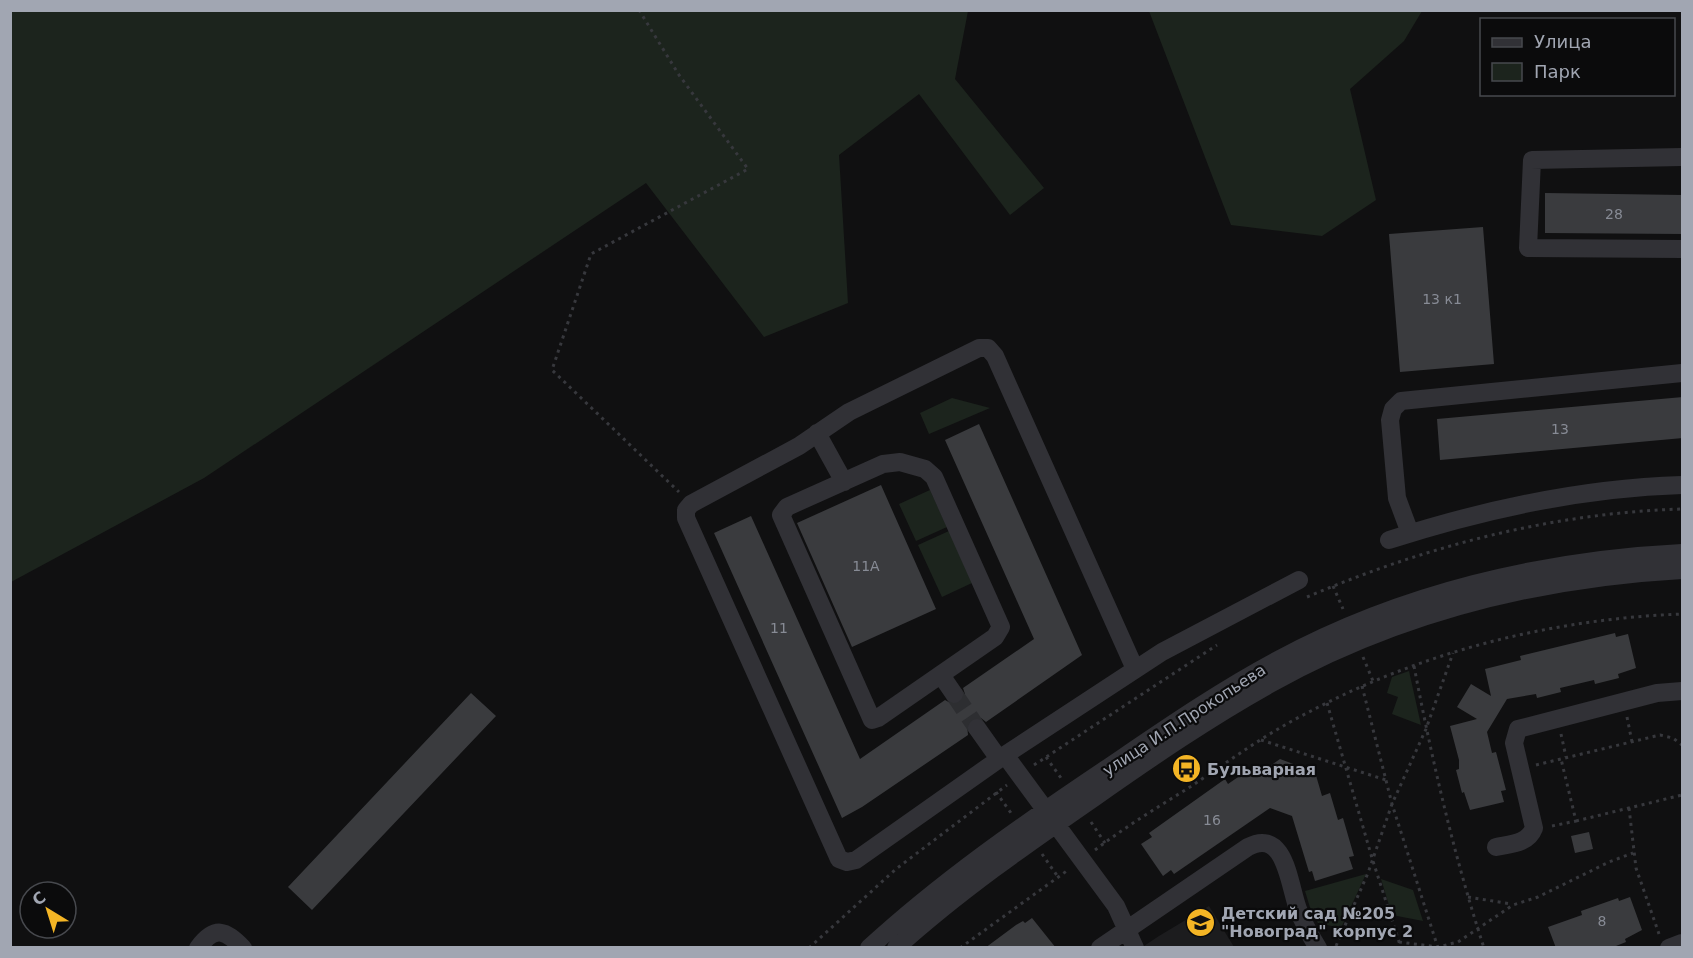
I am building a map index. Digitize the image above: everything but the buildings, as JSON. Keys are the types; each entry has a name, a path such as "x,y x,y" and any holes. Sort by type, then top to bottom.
{"street":[{"path":"1683,157 1532,160 1528,248 1683,249"},
{"path":"1135,669 992,351 980,348 849,412 792,450 691,504 686,510 686,518 839,860 847,862 856,860 1002,757 1135,669 1223,618 1299,580"},
{"path":"1410,533 1397,498 1390,420 1393,409 1401,400 1683,373"},
{"path":"817,433 844,482"},
{"path":"893,462 925,469 937,480 1001,627 995,637 941,675 876,720 868,716 781,515 787,507 893,462"},
{"path":"1389,540 1476,514 1553,498 1609,490 1683,485"},
{"name":"улица И.П.Прокопьева","path":"896,948 1051,816 1209,700 1279,659 1350,626 1425,598 1492,578 1554,566 1639,555 1683,553"},
{"name":"улица И.П.Прокопьева","path":"869,948 962,871 1271,683 1357,642 1451,609 1543,585 1610,576 1683,570"},
{"path":"941,675 954,694"},
{"path":"1496,847 1524,841 1533,831 1514,738 1518,729 1665,692 1683,690"},
{"path":"977,728 1051,816 1116,906 1135,948"},
{"path":"1100,948 1248,847 1263,843 1275,847 1282,857 1298,910 1318,948"},
{"path":"198,948 210,935 221,932 230,935 243,948"},
{"path":"1664,942 1683,943"}],"path":[{"path":"639,10 680,75 748,169 591,254 552,370 691,504"},
{"path":"1303,599 1425,553 1518,528 1610,514 1683,509"},
{"path":"1333,586 1345,615"},
{"path":"1089,854 1260,740 1373,681 1505,637 1619,617 1683,614"},
{"path":"1026,771 1220,643"},
{"path":"1360,650 1373,681"},
{"path":"1335,948 1392,804 1426,729 1453,653"},
{"path":"1414,666 1426,729 1468,897 1484,948"},
{"path":"1362,686 1392,804 1438,947"},
{"path":"1623,702 1632,742"},
{"path":"1327,703 1401,948"},
{"path":"1520,769 1664,735 1683,745"},
{"path":"1260,740 1386,780"},
{"path":"1046,757 1065,784"},
{"path":"1561,759 1576,821"},
{"path":"810,948 896,869 1013,780"},
{"path":"996,792 1016,819"},
{"path":"1533,831 1683,795"},
{"path":"1629,808 1633,853 1664,942"},
{"path":"1088,818 1105,843"},
{"path":"1039,850 1058,876"},
{"path":"1400,942 1438,947 1458,942 1513,905 1538,897 1609,862 1633,853"},
{"path":"960,948 1076,864"},
{"path":"1468,897 1513,905"}],"shaded area":[{"name":"Детский сад №205 \"Новоград\" корпус 2","path":"1209,906 1234,947 1141,948 1159,936"}],"green space":[{"path":"11,10 968,11 955,79 1044,188 1010,215 919,94 839,155 848,303 764,337 646,183 204,478 11,582"},
{"path":"1149,11 1422,11 1404,41 1350,89 1376,200 1322,236 1231,225"},
{"path":"952,398 990,408 929,434 920,413"},
{"path":"930,490 947,527 916,541 899,504"},
{"path":"949,531 972,583 942,597 918,545"},
{"path":"1409,671 1421,725 1392,714 1398,697 1387,693 1392,677"},
{"path":"1366,874 1341,928 1318,923 1312,914 1305,891"},
{"path":"1381,879 1413,890 1423,921 1392,915"}],"tunnel":[{"path":"954,694 977,728"}],"place":[{"name":"Бульварная","path":"1186,769"},
{"name":"Детский сад №205 \"Новоград\" корпус 2","path":"1200,922"}]}
